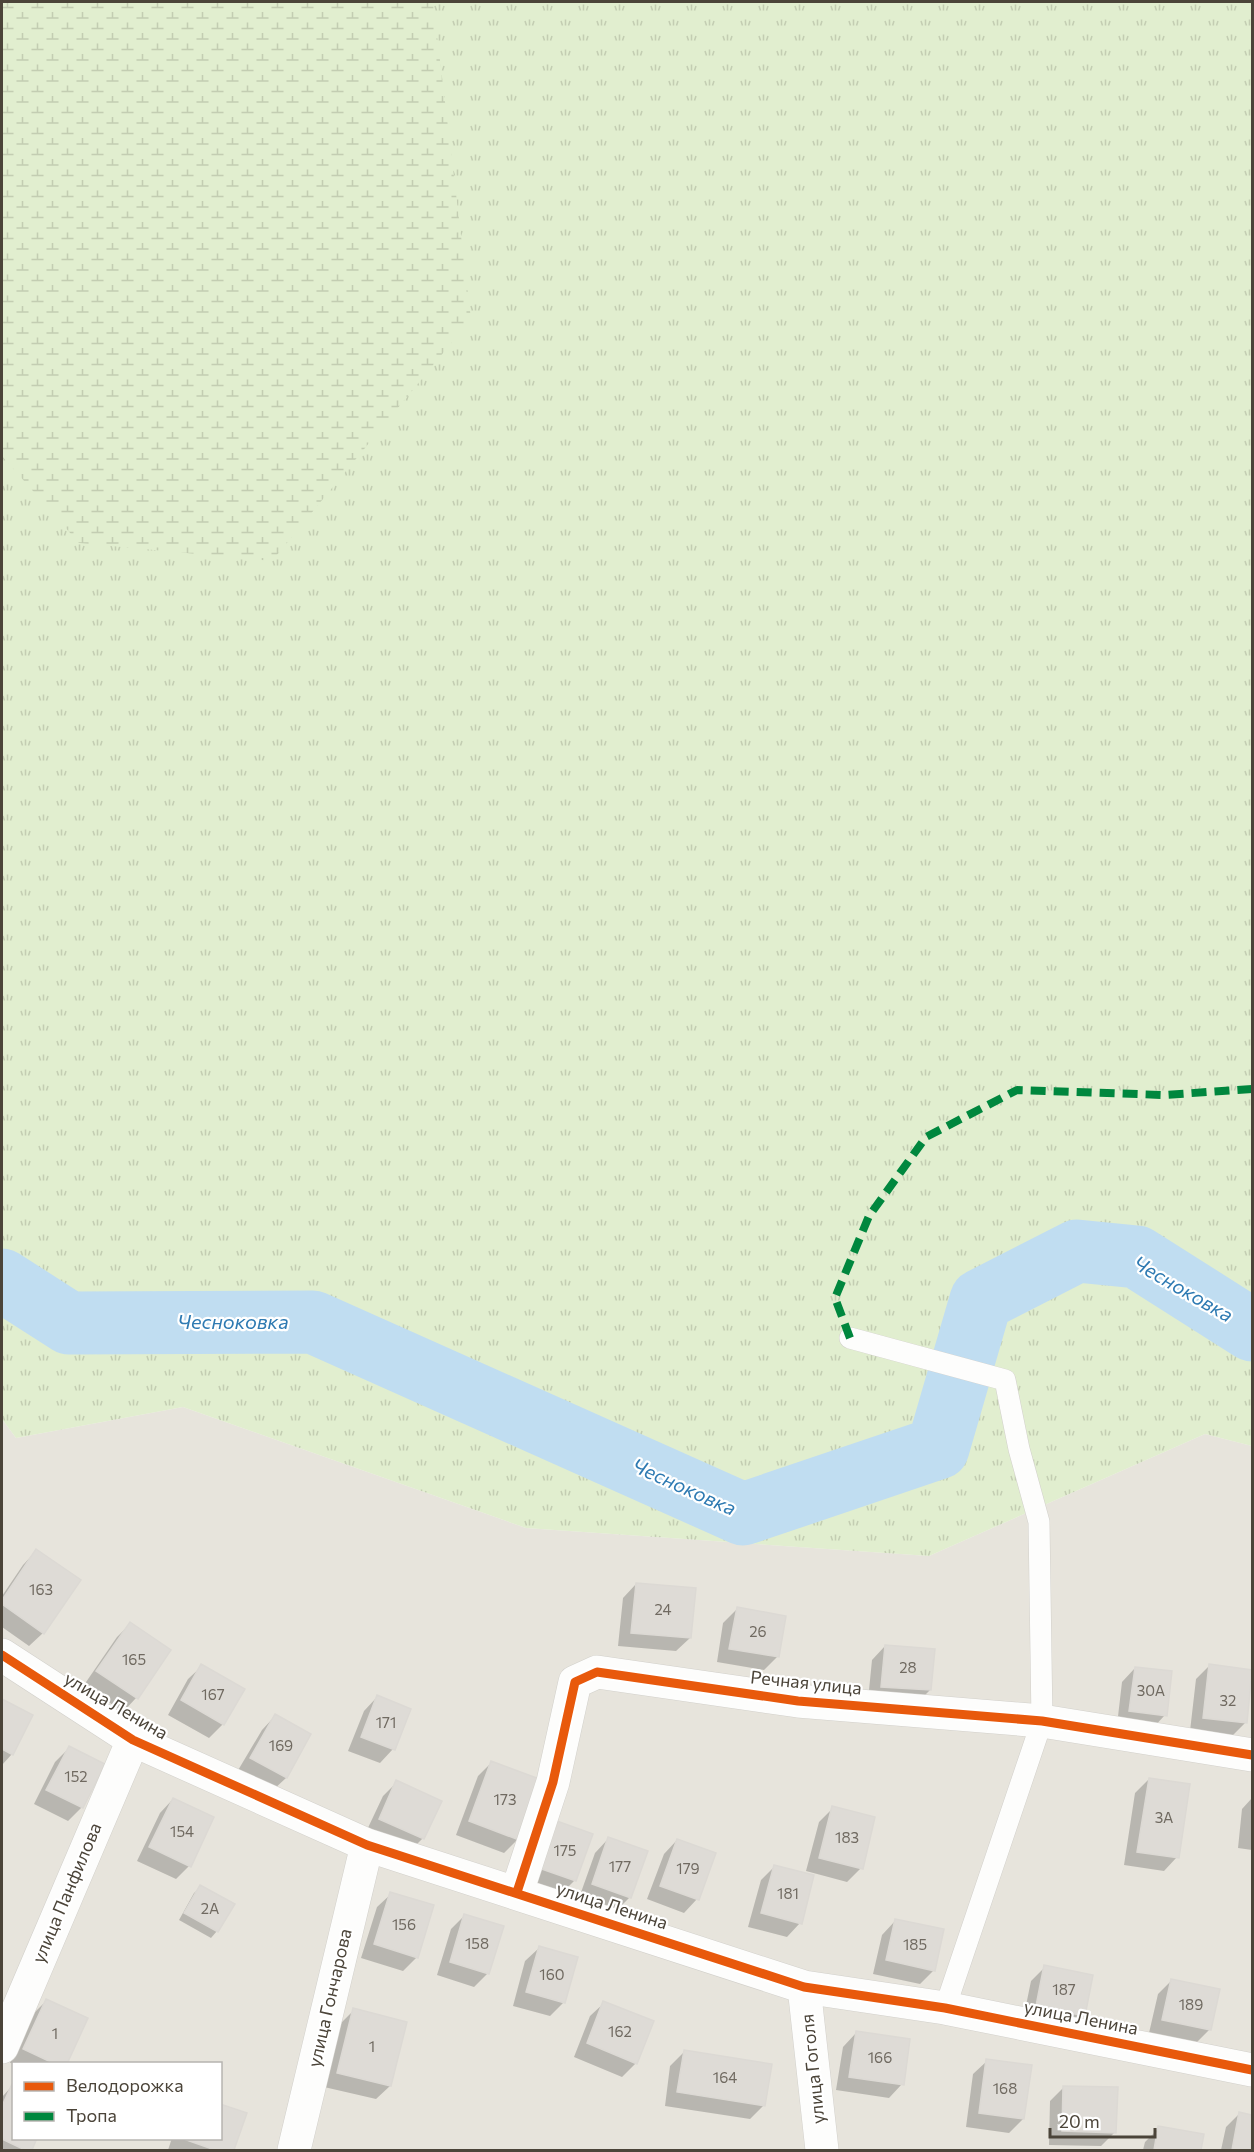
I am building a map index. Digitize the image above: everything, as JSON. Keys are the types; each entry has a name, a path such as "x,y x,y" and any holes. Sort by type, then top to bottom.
{"street":[{"name":"улица Ленина","path":"2,1656 133,1740 367,1845 804,1987 945,2008 1252,2070"},
{"name":"Речная улица","path":"517,1892 553,1782 575,1682 597,1672 798,1701 1042,1721 1252,1755"},
{"name":"улица Панфилова","path":"2,2047 133,1740"},
{"name":"улица Гончарова","path":"294,2151 367,1845"},
{"name":"улица Гоголя","path":"804,1987 822,2151"}],"lane":[{"path":"850,1338 1005,1380 1019,1449 1039,1522 1042,1721 945,2008"}],"shaded area":[{"path":"183,1407 526,1528 929,1556 1205,1434 1252,1446 1252,2150 2,2150 2,1419 16,1438"}],"green space":[{"path":"2,2 1252,2 1252,1446 1205,1434 929,1556 526,1528 183,1407 16,1438 2,1419"},
{"path":"2,2 433,2 471,319 272,561 79,543 2,456"}],"building":[{"path":"36,1549 81,1580 44,1634 2,1604 2,1600"},
{"path":"636,1583 696,1588 691,1638 631,1633"},
{"path":"737,1607 786,1616 779,1657 729,1649"},
{"path":"130,1622 171,1650 138,1699 96,1671"},
{"path":"885,1645 935,1649 931,1690 881,1687"},
{"path":"201,1664 245,1689 224,1725 181,1700"},
{"path":"1209,1664 1252,1670 1247,1723 1203,1718"},
{"path":"1135,1667 1172,1671 1167,1716 1129,1711"},
{"path":"377,1695 411,1709 395,1750 361,1737"},
{"path":"2,1699 33,1715 13,1755 2,1749"},
{"path":"275,1714 311,1734 287,1778 250,1758"},
{"path":"69,1746 105,1764 83,1808 46,1790"},
{"path":"491,1761 542,1780 519,1840 469,1821"},
{"path":"1149,1778 1190,1784 1179,1858 1137,1852"},
{"path":"396,1780 442,1801 424,1839 379,1819"},
{"path":"173,1798 214,1817 191,1867 149,1847"},
{"path":"832,1806 875,1817 863,1869 819,1858"},
{"path":"554,1820 593,1834 576,1881 536,1867"},
{"path":"608,1837 648,1851 631,1898 592,1884"},
{"path":"677,1839 716,1853 699,1900 660,1886"},
{"path":"774,1865 814,1875 802,1924 761,1913"},
{"path":"200,1885 235,1904 218,1932 184,1913"},
{"path":"390,1892 434,1905 418,1958 374,1944"},
{"path":"464,1914 504,1926 489,1974 450,1962"},
{"path":"895,1919 944,1929 935,1971 886,1960"},
{"path":"539,1946 578,1957 565,2003 526,1992"},
{"path":"1044,1965 1093,1975 1085,2016 1036,2006"},
{"path":"1171,1979 1220,1989 1211,2030 1162,2020"},
{"path":"46,1999 88,2018 68,2062 51,2062 23,2049"},
{"path":"603,2001 654,2021 637,2064 587,2043"},
{"path":"353,2008 407,2022 391,2086 337,2073"},
{"path":"856,2031 910,2039 904,2085 849,2077"},
{"path":"684,2050 772,2064 765,2106 677,2092"},
{"path":"986,2059 1032,2065 1024,2119 979,2113"},
{"path":"12,2084 12,2140 36,2140 32,2150 25,2150 2,2139 2,2106"},
{"path":"1063,2086 1118,2087 1116,2133 1062,2131"},
{"path":"222,2105 247,2113 234,2150 215,2150 187,2140 222,2140"},
{"path":"1239,2112 1252,2115 1252,2150 1232,2150"},
{"path":"1158,2126 1204,2134 1201,2150 1154,2150"}],"waterway":[{"name":"Чесноковка","path":"2,1280 69,1323 313,1322 743,1514 938,1448 981,1300 1077,1251 1137,1257 1252,1330"}],"marked path":[{"path":"850,1338 835,1298 869,1216 926,1137 1017,1090 1164,1095 1252,1089"}],"cycle path":[{"path":"2,1655 133,1740 367,1845 804,1987 945,2008 1252,2070"},
{"path":"517,1892 553,1782 575,1682 597,1672 798,1701 1042,1721 1252,1755"}]}
